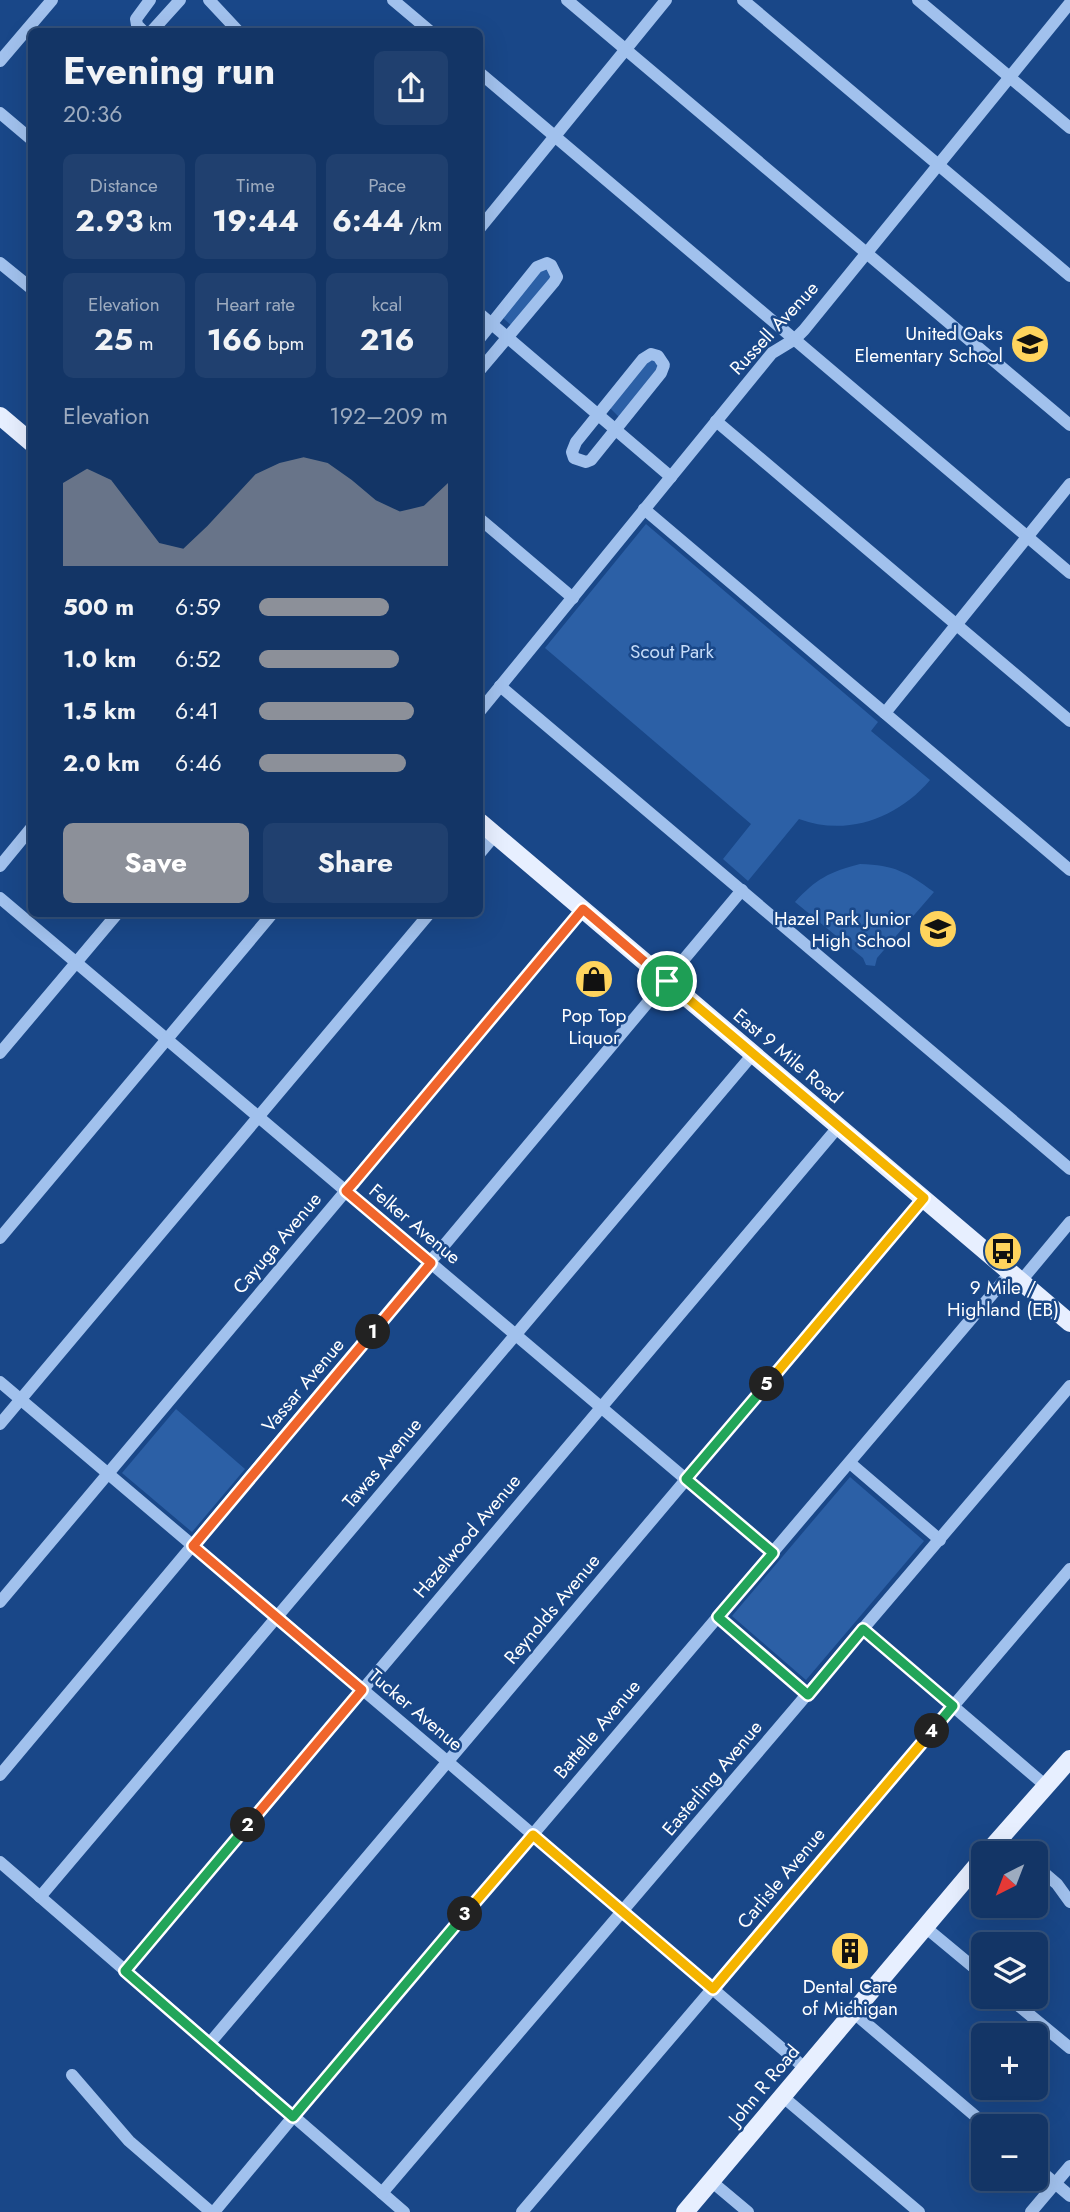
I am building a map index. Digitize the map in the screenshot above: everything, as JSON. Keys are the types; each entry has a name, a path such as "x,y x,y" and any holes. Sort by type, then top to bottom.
{"main road":[{"path":"0,416 28,440"},
{"name":"East 9 Mile Road","path":"483,825 1070,1323"},
{"path":"997,1841 1070,1759"},
{"name":"John R Road","path":"685,2212 971,1872"}],"street":[{"path":"28,28 52,0"},
{"path":"140,28 136,19 150,0"},
{"path":"155,28 180,0"},
{"path":"209,0 235,28"},
{"path":"393,0 425,28"},
{"path":"567,0 1070,425"},
{"path":"483,224 666,0"},
{"path":"743,0 1070,276"},
{"path":"918,0 1070,128"},
{"name":"Russell Avenue","path":"483,707 772,353 795,339 1070,3"},
{"path":"0,61 28,28"},
{"path":"483,76 1070,573"},
{"path":"0,113 28,137"},
{"path":"0,263 28,286"},
{"path":"483,334 537,267 542,264 551,265 557,277 554,282 483,367"},
{"path":"483,317 671,477"},
{"path":"646,356 658,356 664,365 661,373 616,429 590,460 586,462 574,458 572,447 598,415 646,356"},
{"path":"716,421 1070,721"},
{"path":"885,713 1070,484"},
{"path":"644,509 1070,870"},
{"path":"483,522 572,598"},
{"path":"500,686 1070,1170"},
{"path":"0,866 28,832"},
{"path":"483,849 495,835"},
{"name":"Vassar Avenue","path":"0,1775 741,890"},
{"name":"Felker Avenue","path":"0,898 773,1553"},
{"name":"Cayuga Avenue","path":"0,1602 583,909"},
{"path":"0,1053 114,917"},
{"path":"0,1238 269,917"},
{"path":"0,1424 426,917"},
{"name":"Tawas Avenue","path":"40,1897 753,1054"},
{"name":"Hazelwood Avenue","path":"125,1971 839,1126"},
{"name":"Reynolds Avenue","path":"209,2044 924,1198"},
{"name":"Battelle Avenue","path":"213,2212 850,1463 1016,1277 1070,1222"},
{"name":"Tucker Avenue","path":"0,1382 806,2068"},
{"name":"Easterling Avenue","path":"382,2193 1070,1386"},
{"path":"850,1463 940,1540"},
{"name":"Carlisle Avenue","path":"522,2212 1070,1569"},
{"path":"718,1617 808,1695"},
{"path":"863,1629 1046,1786"},
{"path":"1000,1838 1004,1841"},
{"path":"0,1862 404,2212"},
{"path":"1048,1876 1058,1884 1070,1902"},
{"path":"925,1927 971,1965"},
{"path":"1023,2009 1070,2048"},
{"path":"854,2013 973,2114"},
{"path":"72,2075 129,2141 213,2212"},
{"path":"782,2096 919,2212"},
{"path":"1031,2212 1070,2166"},
{"path":"1048,2178 1070,2196"},
{"path":"711,2181 748,2212"}],"green space":[{"path":"546,269 551,276 550,280 512,326 503,318 540,271"},
{"path":"654,360 659,366 619,417 610,408 648,362"},
{"name":"Scout Park","path":"646,524 878,722 871,731 930,780 903,805 870,820 835,826 799,819 748,881 723,859 751,824 545,648"},
{"path":"860,864 900,871 934,892 877,958 875,966 866,965 863,958 795,902 824,877"},
{"path":"176,1409 245,1469 192,1532 122,1473"},
{"path":"850,1477 924,1541 806,1680 732,1616"}],"place":[{"name":"United Oaks Elementary School","path":"1030,344"},
{"name":"Hazel Park Junior High School","path":"938,929"},
{"name":"Pop Top Liquor","path":"594,979"},
{"name":"9 Mile / Highland (EB)","path":"1003,1251"},
{"name":"Dental Care of Michigan","path":"850,1951"}],"route":[{"path":"583,909 667,981 924,1198 686,1479 773,1553 718,1617 808,1695 863,1629 953,1706 713,1989 533,1835 293,2117 125,1971 362,1690 193,1546 431,1263 346,1191 583,909"}]}
